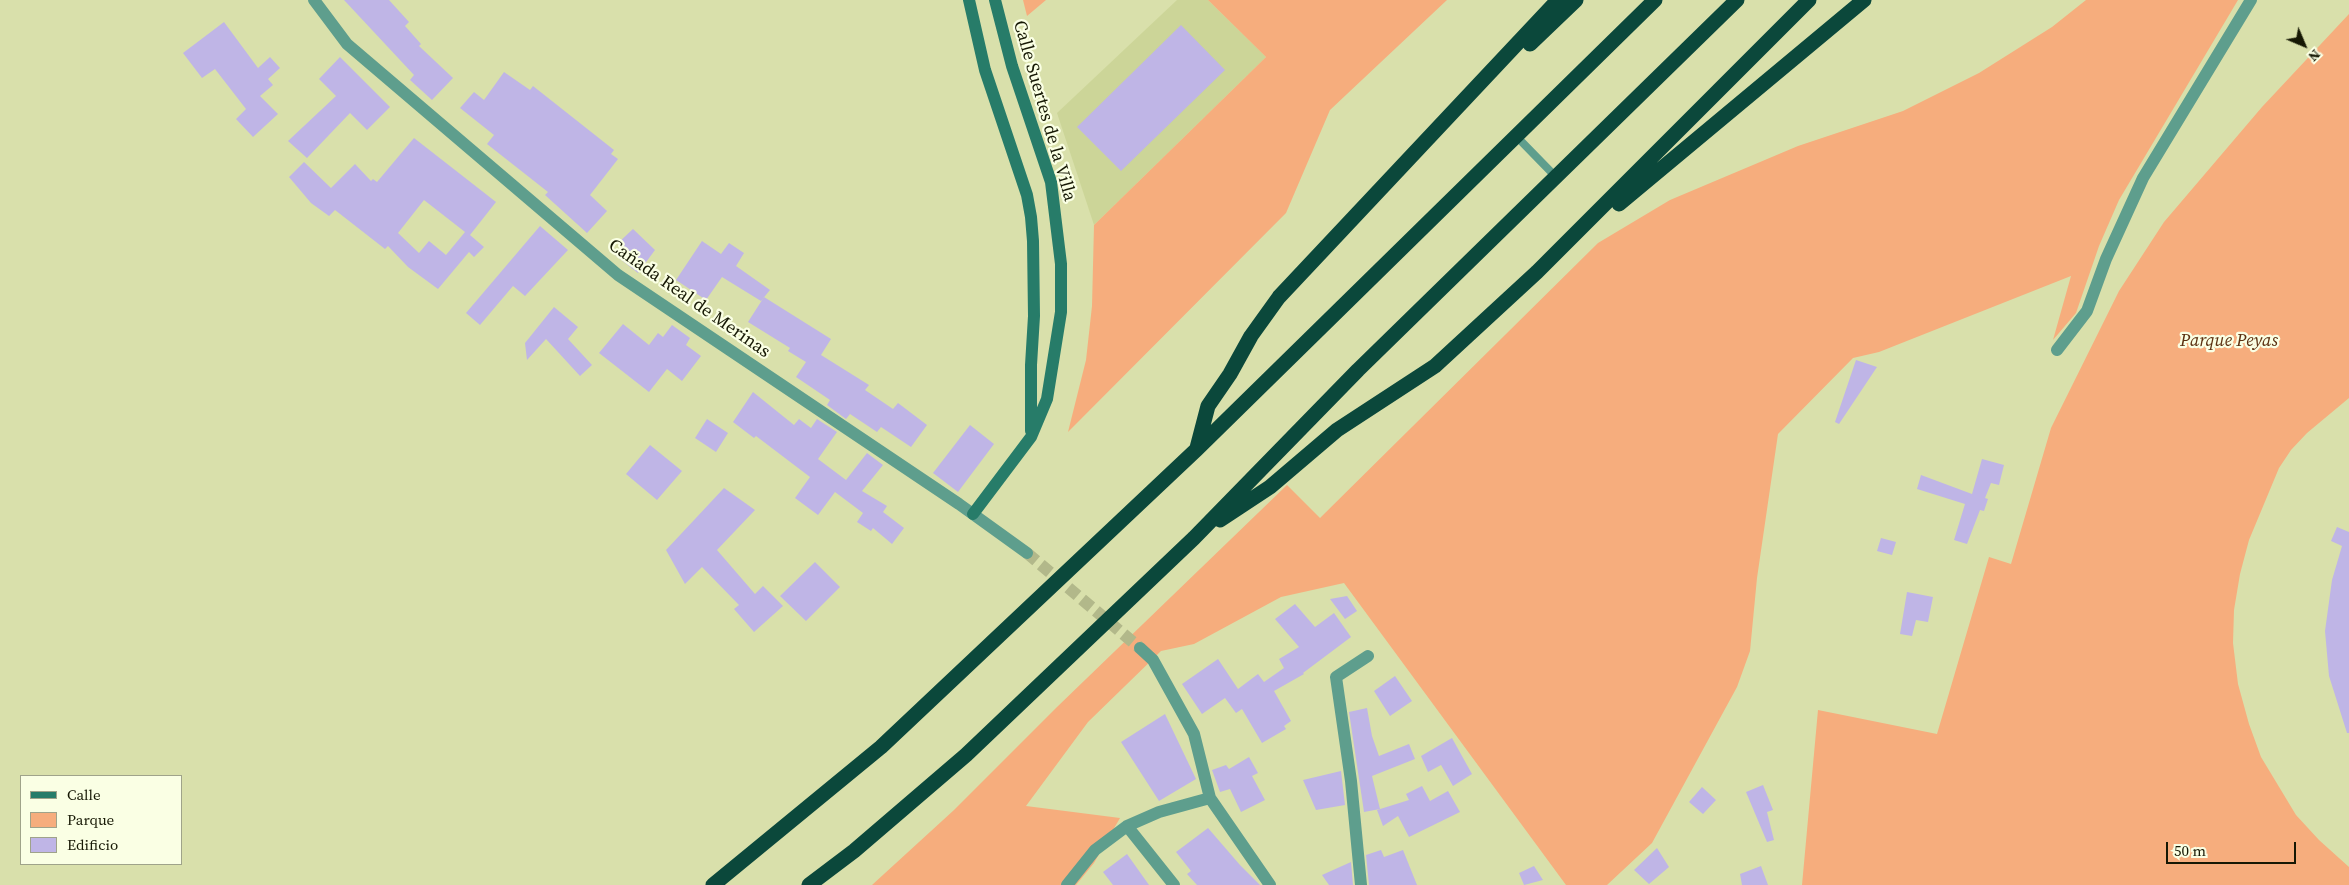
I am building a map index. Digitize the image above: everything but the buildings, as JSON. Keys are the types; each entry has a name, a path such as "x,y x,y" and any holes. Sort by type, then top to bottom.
{"highway":[{"path":"1196,450 1208,406 1230,374 1251,336 1280,297 1558,0"},
{"path":"1388,182 1576,0"},
{"path":"713,885 881,747 1196,450 1655,0"},
{"path":"809,885 854,851 966,755 1194,538 1365,364 1737,0"},
{"path":"1194,538 1270,486 1337,430 1435,366 1537,272 1809,0"},
{"path":"1537,272 1864,0"}],"main road":[{"path":"969,0 986,70 1027,195 1033,241 1034,316 1031,365 1031,437"},
{"name":"Calle Suertes de la Villa","path":"973,514 1031,437 1047,399 1054,365 1061,312 1061,264 1051,182 1012,66 996,0"}],"street":[{"name":"Cañada Real de Merinas","path":"314,0 347,44 618,275 973,514 1027,553"},
{"path":"2057,350 2087,311 2106,259 2143,178 2251,0"},
{"path":"1140,648 1153,660 1194,734 1210,798 1270,885"},
{"path":"1361,885 1351,781 1336,678 1368,656"},
{"path":"1067,885 1096,850 1127,826 1159,812 1210,798"},
{"path":"1127,826 1174,885"}],"lane":[{"path":"1517,137 1556,177"}],"shaded area":[{"path":"1177,0 1208,0 1266,57 1094,225 1057,113"}],"green space":[{"path":"1023,0 1046,0 1027,16"},
{"path":"1208,0 1447,0 1330,110 1286,213 1068,432 1086,360 1092,306 1094,225 1266,57"},
{"path":"2086,0 2238,0 2119,200 2099,246 2076,313 2053,340 2071,276 1879,352 1853,358 1778,434 1757,578 1750,651 1737,687 1652,843 1607,885 1566,885 1344,583 1281,597 1194,644 1161,651 1088,722 1026,806 1120,818 1094,863 1076,885 872,885 954,810 1057,707 1287,485 1320,518 1598,243 1670,200 1798,146 1903,111 1979,73 2052,27"},
{"name":"Parque Peyas","path":"2349,14 2349,398 2307,433 2291,450 2279,468 2249,540 2240,574 2234,610 2233,643 2238,684 2249,724 2261,757 2296,815 2319,840 2349,867 2349,885 1802,885 1818,710 1937,734 1989,557 2011,564 2051,428 2119,291 2164,222 2262,107"}],"tunnel":[{"path":"1027,553 1140,648"}]}
